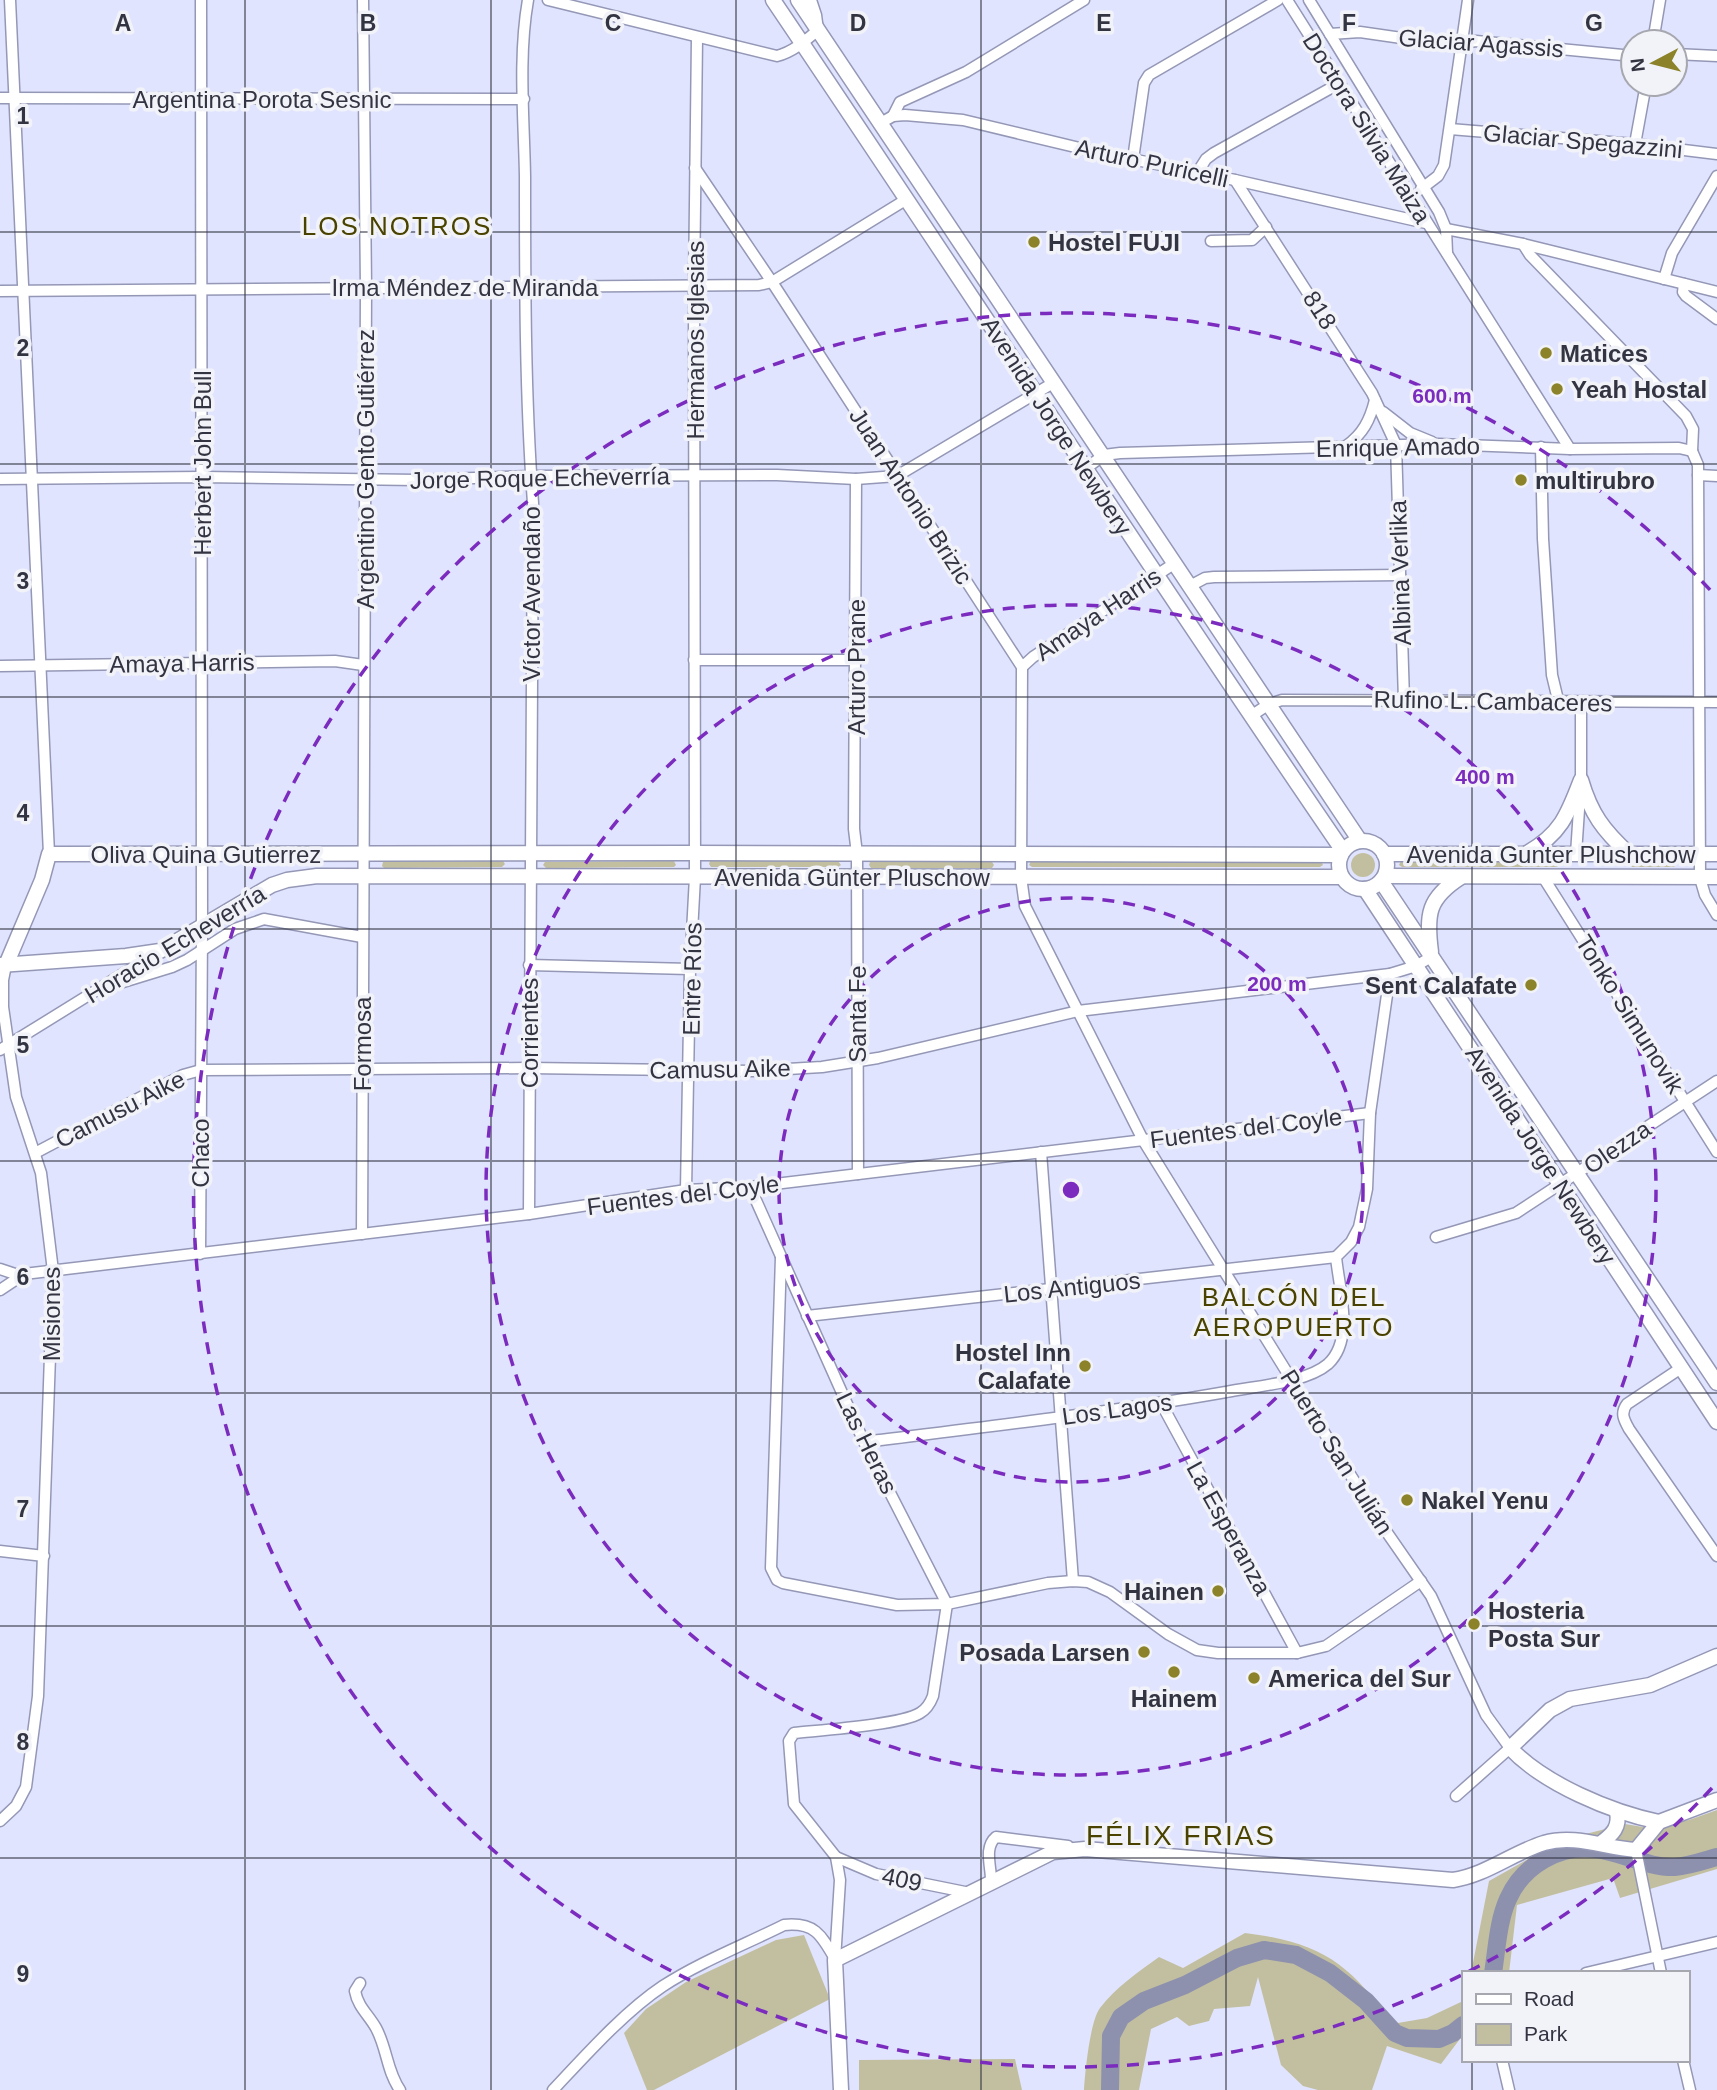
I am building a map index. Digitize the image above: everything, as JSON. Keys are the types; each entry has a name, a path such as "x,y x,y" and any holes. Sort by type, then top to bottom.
{"street":[{"path":"10,0 49,854"},
{"name":"Herbert John Bull","path":"201,0 202,926"},
{"name":"Argentino Gento Gutiérrez","path":"363,0 366,288 363,853"},
{"name":"Víctor Avendaño","path":"528,0 523,26 525,287 533,503 529,853"},
{"path":"548,0 777,56 803,44 818,30 811,0"},
{"name":"Avenida Jorge Newbery","path":"773,0 1342,853"},
{"name":"Avenida Jorge Newbery","path":"798,0 1360,841"},
{"path":"893,116 900,102 966,72 1084,0"},
{"path":"1133,159 1144,83 1149,75 1278,0"},
{"name":"Doctora Silvia Maiza","path":"1287,0 1570,449"},
{"name":"Doctora Silvia Maiza","path":"1309,0 1425,187 1446,229 1447,256"},
{"path":"1410,196 1425,187 1441,171 1450,129 1468,0"},
{"path":"1655,28 1660,0"},
{"name":"Glaciar Agassis","path":"1330,34 1360,32 1450,45 1476,41 1619,55"},
{"name":"Hermanos Iglesias","path":"694,853 697,38"},
{"path":"1689,54 1717,55"},
{"path":"1197,173 1206,159 1214,153 1340,83"},
{"name":"Argentina Porota Sesnic","path":"0,98 524,99"},
{"path":"1635,144 1643,98"},
{"name":"Arturo Puricelli","path":"879,124 893,116 922,115 963,120 1062,145 1426,223"},
{"name":"Glaciar Spegazzini","path":"1450,129 1635,144 1717,154"},
{"name":"Juan Antonio Brizic","path":"695,169 772,282 1022,667"},
{"path":"1664,279 1672,253 1717,176"},
{"name":"818","path":"1235,180 1377,403 1396,445"},
{"name":"Irma Méndez de Miranda","path":"0,291 759,285 772,282 907,199"},
{"path":"1211,241 1252,240 1266,227"},
{"path":"1446,229 1523,244 1717,292"},
{"path":"1523,244 1530,255 1686,416 1693,429 1692,451 1710,475 1699,702 1700,878 1705,894 1717,915"},
{"path":"1684,284 1683,292 1686,296 1717,319"},
{"name":"Jorge Roque Echeverría","path":"0,479 202,477 417,480 531,476 809,476 856,479 897,476 1053,383"},
{"path":"1345,447 1359,437 1377,403 1410,433 1438,444"},
{"name":"Enrique Amado","path":"1104,455 1438,444 1570,449 1679,447 1692,451"},
{"name":"Albina Verlika","path":"1396,445 1404,700"},
{"path":"1541,447 1552,674 1558,700"},
{"path":"1084,468 1104,455"},
{"name":"Arturo Prane","path":"856,479 854,829 857,854"},
{"name":"Amaya Harris","path":"1022,667 1175,563"},
{"path":"1190,586 1205,578 1214,577 1400,575"},
{"path":"694,660 857,660"},
{"name":"Amaya Harris","path":"0,666 335,661 363,666"},
{"path":"1021,854 1022,667"},
{"name":"Rufino L. Cambaceres","path":"1269,704 1282,700 1717,702"},
{"path":"1576,877 1572,873 1570,863 1576,853 1581,780 1581,702"},
{"path":"1251,716 1269,704"},
{"path":"1526,853 1550,838 1563,823 1581,780"},
{"path":"1581,780 1594,816 1629,854"},
{"path":"1360,841 1374,843 1384,853 1387,865 1383,878 1365,889 1351,887 1342,877 1339,868 1342,853 1348,846 1360,841"},
{"name":"Avenida Günter Pluschow","path":"363,853 1342,853"},
{"name":"Oliva Quina Gutierrez","path":"49,854 363,853"},
{"name":"Formosa","path":"362,1234 363,853"},
{"name":"Corrientes","path":"529,853 529,1214"},
{"name":"Entre Ríos","path":"686,1190 694,853"},
{"name":"Avenida Gunter Plushchow","path":"1384,853 1717,854"},
{"path":"1613,853 1621,866 1619,873 1613,878"},
{"name":"Misiones","path":"0,1821 16,1806 26,1787 38,1696 53,1271 41,1173 18,1108 4,1047 2,980 3,965 42,880 49,854"},
{"name":"Santa Fe","path":"857,854 858,1174"},
{"name":"Puerto San Julián","path":"1021,854 1021,877 1026,906 1143,1140 1378,1521 1421,1581 1444,1620 1486,1715 1510,1748 1524,1763 1542,1775 1617,1812 1660,1822"},
{"path":"1431,957 1428,919 1438,894 1462,876"},
{"name":"Avenida Günter Pluschow","path":"363,877 1342,877"},
{"name":"Horacio Echeverría","path":"4,1047 258,893 287,880 363,877"},
{"name":"Tonko Simunovik","path":"1543,877 1717,1152"},
{"name":"Avenida Gunter Plushchow","path":"1383,878 1717,877"},
{"name":"Avenida Jorge Newbery","path":"1383,878 1431,957 1717,1383"},
{"name":"Avenida Jorge Newbery","path":"1365,889 1717,1422"},
{"path":"97,990 172,967 235,929 264,919 362,937"},
{"name":"Chaco","path":"200,1254 202,926"},
{"path":"3,965 160,951"},
{"name":"Camusu Aike","path":"35,1153 183,1074 201,1070 529,1068 753,1071 857,1063 1078,1011 1390,974 1416,966 1431,957"},
{"path":"529,965 690,969"},
{"path":"1336,1257 1351,1242 1359,1227 1367,1189 1370,1112 1390,974"},
{"name":"Olezza","path":"1436,1237 1509,1216 1717,1081"},
{"name":"Fuentes del Coyle","path":"0,1290 24,1274 529,1214 686,1190 750,1187 1370,1112"},
{"path":"1041,1152 1073,1581"},
{"name":"Las Heras","path":"750,1187 864,1442 947,1604"},
{"path":"781,1257 771,1568 776,1580 897,1605 947,1604 1048,1583 1088,1582 1100,1586 1168,1634 1197,1650 1218,1653 1297,1653 1326,1646 1421,1581"},
{"name":"Los Antiguos","path":"807,1316 1336,1257"},
{"name":"Los Lagos","path":"864,1442 1160,1404 1291,1380 1314,1372 1328,1364 1339,1349 1344,1329 1336,1257"},
{"path":"0,1269 18,1275 24,1274"},
{"path":"1654,1326 1671,1315"},
{"path":"1681,1368 1631,1400 1623,1413 1629,1429 1717,1556"},
{"name":"La Esperanza","path":"1160,1404 1297,1653"},
{"path":"0,1551 44,1556"},
{"path":"841,2090 835,1960 840,1880 836,1857 793,1804 789,1741 794,1733 902,1720 922,1712 930,1704 947,1604"},
{"path":"1456,1796 1550,1710 1570,1699 1650,1685 1717,1656"},
{"path":"1661,1971 1637,1853 1660,1822 1717,1800"},
{"path":"1601,1843 1613,1834 1619,1821 1617,1812"},
{"path":"991,1883 990,1842 996,1837 1085,1849 1441,1880 1476,1875 1546,1843 1569,1840 1601,1843 1637,1853"},
{"path":"835,1960 1053,1852 1085,1849"},
{"name":"409","path":"836,1857 876,1874 970,1894"},
{"path":"553,2090 587,2054 661,1988 784,1926 797,1924 812,1928 824,1939 835,1960"},
{"path":"1594,1971 1717,1942"},
{"path":"360,1983 355,1991 357,2004 376,2027 394,2082 400,2090"},
{"path":"1503,2062 1510,2090"},
{"path":"1683,2062 1690,2090"}],"green space":[{"path":"1363,853 1372,856 1375,865 1372,874 1363,877 1354,874 1351,865 1354,856"},
{"path":"503,861 505,864 502,867 382,866 383,862"},
{"path":"674,861 674,867 546,868 543,865 545,862"},
{"path":"710,861 838,861 841,865 711,867"},
{"path":"1031,861 1321,861 1323,865 1032,867 1029,865"},
{"path":"1401,861 1557,861 1560,864 1557,867 1402,867 1399,865"},
{"path":"1674,861 1674,867 1630,865 1631,862"},
{"path":"870,862 992,862 994,865 992,868 871,868"},
{"path":"1717,1810 1717,1869 1620,1898 1613,1878 1517,1905 1509,1971 1471,1971 1489,1881 1562,1840 1625,1824 1643,1827 1689,1820"},
{"path":"1245,1933 1294,1942 1331,1959 1347,1971 1362,1985 1392,2024 1427,2018 1462,2001 1462,2036 1441,2064 1387,2046 1372,2090 1318,2090 1303,2086 1281,2065 1258,1977 1250,2006 1214,2009 1209,2021 1189,2026 1177,2017 1151,2029 1139,2090 1084,2090 1093,2024 1100,2008 1127,1981 1159,1957 1183,1968"},
{"path":"804,1935 830,1999 654,2090 647,2090 624,2033 646,2009 686,1982 776,1940"},
{"path":"1015,2059 1022,2090 859,2090 859,2060"}],"waterway":[{"path":"1493,1971 1500,1925 1508,1899 1523,1876 1544,1859 1582,1848 1606,1851 1665,1867 1686,1866 1717,1857"},
{"path":"1110,2090 1111,2036 1121,2017 1144,2001 1185,1985 1237,1958 1264,1950 1296,1955 1330,1973 1366,2001 1395,2033 1407,2038 1439,2039 1462,2026"}],"place":[{"name":"Hostel FUJI","path":"1034,242"},
{"name":"Matices","path":"1546,353"},
{"name":"Yeah Hostal","path":"1557,389"},
{"name":"multirubro","path":"1521,480"},
{"name":"Sent Calafate","path":"1531,985"},
{"name":"Hostel Inn Calafate","path":"1085,1366"},
{"name":"Nakel Yenu","path":"1407,1500"},
{"name":"Hainen","path":"1218,1591"},
{"name":"Hosteria Posta Sur","path":"1474,1624"},
{"name":"Posada Larsen","path":"1144,1652"},
{"name":"Hainem","path":"1174,1672"},
{"name":"America del Sur","path":"1254,1678"}],"district":[{"name":"LOS NOTROS","path":"397,226"},
{"name":"BALCÓN DEL AEROPUERTO","path":"1294,1312"},
{"name":"FÉLIX FRIAS","path":"1181,1835"}]}
